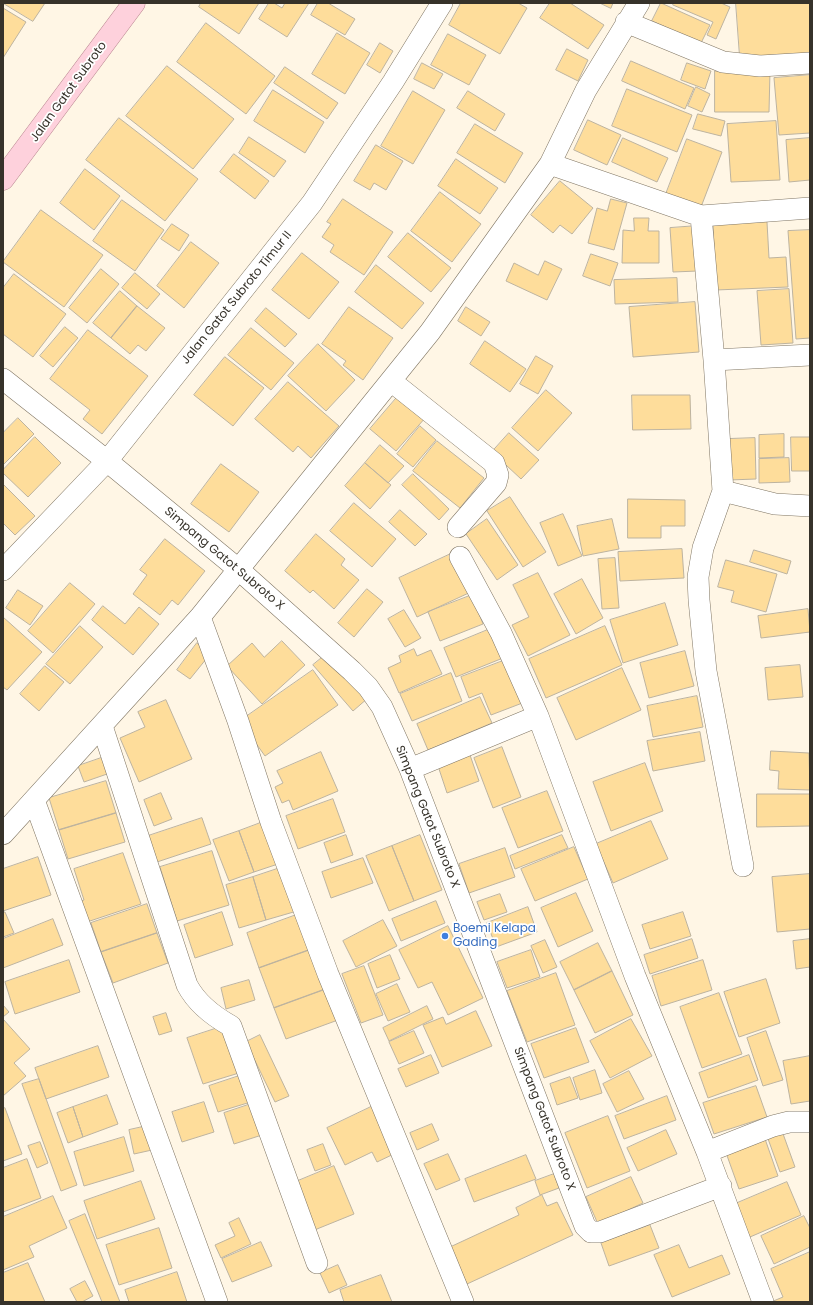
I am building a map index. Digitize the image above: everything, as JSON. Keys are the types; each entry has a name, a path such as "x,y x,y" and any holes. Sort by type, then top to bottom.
{"main road":[{"name":"Jalan Gatot Subroto","path":"3,179 134,3"}],"street":[{"name":"Jalan Gatot Subroto Timur II","path":"3,570 107,461 312,203 393,82 442,3"},
{"path":"3,834 200,617 430,332 550,164 586,90 626,22 639,3"},
{"path":"626,22 723,62 760,66 810,63"},
{"path":"550,164 701,216 810,208"},
{"path":"701,216 714,360 722,491 703,548 698,577 699,600 706,671 743,866"},
{"path":"714,360 810,355"},
{"name":"Simpang Gatot Subroto X","path":"3,379 107,461 238,569 368,687 382,707 410,769 586,1226 591,1232 600,1232 720,1186"},
{"path":"391,381 494,464 498,475 496,484 458,527"},
{"path":"722,491 775,504 810,506"},
{"path":"460,557 501,633 538,716 635,976 707,1152 763,1302"},
{"path":"200,617 238,721 271,822 328,974 463,1302"},
{"path":"410,769 512,725 538,716"},
{"path":"102,726 186,985 193,998 217,1018 232,1026 317,1263"},
{"path":"34,800 217,1302"},
{"path":"707,1152 773,1126 789,1122 810,1122"}],"building":[{"path":"3,3 45,3 33,21"},
{"path":"201,3 259,3 239,34 199,7"},
{"path":"269,3 274,3 282,8 285,3 309,3 287,37 259,19"},
{"path":"318,3 328,3 355,19 345,35 311,15"},
{"path":"461,3 518,3 527,8 500,54 449,25"},
{"path":"550,3 570,3 604,25 588,49 540,18"},
{"path":"600,3 613,3 611,8"},
{"path":"661,3 710,25 701,43 652,21"},
{"path":"674,3 721,3 730,7 716,39 707,35 713,22 673,5"},
{"path":"736,3 810,3 810,53 740,57"},
{"path":"3,8 26,22 3,58"},
{"path":"206,23 275,76 246,114 177,62"},
{"path":"337,33 370,53 345,94 312,74"},
{"path":"448,34 486,55 469,85 431,65"},
{"path":"380,43 393,51 380,73 367,65"},
{"path":"567,49 588,60 578,81 556,70"},
{"path":"631,61 694,88 685,109 622,81"},
{"path":"422,63 443,74 434,89 414,79"},
{"path":"687,63 711,71 705,89 681,80"},
{"path":"167,66 234,119 193,169 126,116"},
{"path":"285,67 338,103 327,119 274,83"},
{"path":"715,71 770,71 769,112 715,112"},
{"path":"810,75 810,133 779,135 774,78"},
{"path":"696,87 710,94 702,112 688,106"},
{"path":"627,89 692,115 677,152 612,126"},
{"path":"273,90 324,122 305,153 254,121"},
{"path":"413,91 445,110 413,164 381,146"},
{"path":"468,91 505,114 495,131 457,108"},
{"path":"698,114 725,121 721,136 693,129"},
{"path":"119,118 198,179 165,221 86,160"},
{"path":"588,120 621,135 607,165 574,150"},
{"path":"776,121 780,180 731,182 727,124"},
{"path":"475,124 523,153 505,183 457,153"},
{"path":"249,137 286,161 274,177 239,153"},
{"path":"623,138 668,158 657,182 612,162"},
{"path":"810,138 810,180 789,182 786,140"},
{"path":"687,139 722,152 701,207 666,194"},
{"path":"376,145 403,161 386,190 374,183 370,190 354,181"},
{"path":"234,154 269,181 255,199 220,172"},
{"path":"456,159 498,188 480,214 438,186"},
{"path":"85,169 120,196 94,230 60,203"},
{"path":"560,181 593,208 572,234 560,225 553,233 531,215"},
{"path":"440,192 481,224 452,262 411,231"},
{"path":"343,199 393,232 364,275 330,252 334,245 322,237 331,224 327,222"},
{"path":"611,199 627,203 614,250 588,243 597,208 607,211"},
{"path":"122,200 164,230 135,271 93,241"},
{"path":"41,210 103,255 64,307 3,262"},
{"path":"634,218 649,218 648,231 659,231 659,263 622,263 623,230 634,231"},
{"path":"767,222 769,258 786,257 788,287 716,290 713,224"},
{"path":"172,224 189,235 179,251 161,239"},
{"path":"697,226 698,271 673,272 670,228"},
{"path":"810,230 810,338 796,339 788,231"},
{"path":"408,233 451,268 431,292 388,257"},
{"path":"191,242 219,263 184,308 157,286"},
{"path":"302,253 339,282 309,319 272,290"},
{"path":"591,254 618,263 610,286 583,276"},
{"path":"545,261 562,269 547,300 506,281 514,263 538,275"},
{"path":"376,265 424,303 402,329 355,292"},
{"path":"101,269 119,284 87,323 69,308"},
{"path":"135,273 160,294 147,309 122,288"},
{"path":"14,274 66,314 33,357 3,334 3,288"},
{"path":"677,278 678,302 615,304 614,280"},
{"path":"789,289 793,343 761,345 757,291"},
{"path":"120,291 137,306 111,338 93,323"},
{"path":"695,302 699,352 633,357 629,307"},
{"path":"137,306 165,328 146,351 138,345 130,354 111,338"},
{"path":"349,307 393,338 363,380 343,365 346,361 322,344"},
{"path":"466,307 490,322 481,336 458,321"},
{"path":"266,308 297,334 285,347 255,321"},
{"path":"65,327 78,338 53,367 40,356"},
{"path":"251,328 294,363 271,390 228,355"},
{"path":"88,330 148,376 102,434 83,419 90,410 50,379"},
{"path":"485,341 526,369 510,392 470,364"},
{"path":"318,344 355,380 326,411 288,376"},
{"path":"536,356 553,366 538,394 520,384"},
{"path":"225,357 264,388 233,426 194,395"},
{"path":"288,382 339,426 311,458 298,446 293,452 255,419"},
{"path":"546,390 572,413 538,451 512,428"},
{"path":"399,395 426,417 396,451 370,429"},
{"path":"632,395 690,395 691,429 633,430"},
{"path":"18,418 34,434 3,465 3,433"},
{"path":"420,426 436,440 413,467 397,454"},
{"path":"509,433 539,460 521,479 492,452"},
{"path":"784,434 784,457 759,458 759,435"},
{"path":"35,437 61,463 28,497 3,473 3,470"},
{"path":"791,437 810,437 810,471 792,471"},
{"path":"755,438 756,479 729,480 728,439"},
{"path":"437,441 484,478 460,508 413,471"},
{"path":"380,445 404,466 388,483 365,463"},
{"path":"789,458 790,482 759,483 759,459"},
{"path":"365,463 391,485 370,509 345,486"},
{"path":"221,464 259,492 229,532 191,504"},
{"path":"413,474 449,509 439,520 402,485"},
{"path":"3,484 35,516 15,535 3,523"},
{"path":"510,497 546,552 523,567 487,511"},
{"path":"628,499 685,500 685,526 661,526 661,538 628,538"},
{"path":"354,503 396,539 372,567 330,531"},
{"path":"400,510 427,534 415,546 389,522"},
{"path":"563,514 582,556 558,566 540,523"},
{"path":"487,519 518,565 497,580 466,534"},
{"path":"612,519 619,549 583,556 577,526"},
{"path":"316,534 345,559 341,565 359,580 334,609 313,590 310,593 285,571"},
{"path":"165,539 205,571 178,605 172,600 160,615 133,594 147,575 140,570"},
{"path":"682,549 684,578 620,581 618,552"},
{"path":"754,550 791,561 787,574 750,562"},
{"path":"455,552 473,591 417,617 399,578"},
{"path":"615,558 619,608 602,609 598,559"},
{"path":"726,560 777,574 766,612 731,602 734,591 718,587"},
{"path":"538,573 570,635 528,656 512,625 529,617 513,585"},
{"path":"582,579 603,618 576,634 554,594"},
{"path":"70,583 95,604 53,653 28,631"},
{"path":"367,589 383,602 354,637 338,623"},
{"path":"18,590 43,606 30,625 6,608"},
{"path":"472,595 483,624 440,641 428,612"},
{"path":"665,603 678,645 623,663 610,620"},
{"path":"103,606 125,624 139,607 159,624 133,655 92,620"},
{"path":"808,609 810,632 761,638 758,616"},
{"path":"404,610 421,638 405,647 388,619"},
{"path":"3,617 42,652 7,690 3,687"},
{"path":"80,626 103,647 70,684 46,664"},
{"path":"605,626 622,665 546,698 529,659"},
{"path":"490,629 503,658 456,677 444,648"},
{"path":"282,641 305,665 262,704 227,666 252,643 264,657"},
{"path":"197,643 211,653 190,679 177,670"},
{"path":"414,649 417,656 431,650 442,674 399,693 388,668 401,662 399,656"},
{"path":"685,651 694,686 649,698 640,663"},
{"path":"329,652 368,698 353,711 313,665"},
{"path":"508,659 525,702 491,715 482,693 469,698 461,677"},
{"path":"800,665 803,697 768,700 765,668"},
{"path":"45,666 64,682 39,711 20,694"},
{"path":"622,668 641,710 576,740 557,698"},
{"path":"313,670 338,705 265,756 240,721"},
{"path":"451,673 462,701 412,721 400,694"},
{"path":"697,696 703,727 653,737 647,706"},
{"path":"480,697 492,723 428,750 417,724"},
{"path":"166,700 192,759 139,782 120,738 145,727 138,712"},
{"path":"700,732 705,761 653,771 647,741"},
{"path":"502,747 521,797 493,808 474,758"},
{"path":"771,751 809,753 810,790 778,789 779,771 770,770"},
{"path":"321,752 338,791 293,810 289,800 282,803 275,787 283,783 277,771"},
{"path":"470,755 479,781 447,793 438,766"},
{"path":"104,757 110,773 84,782 78,766"},
{"path":"645,763 663,811 611,831 593,782"},
{"path":"106,781 116,813 59,830 49,798"},
{"path":"547,791 563,831 518,848 502,808"},
{"path":"161,793 172,819 154,826 144,800"},
{"path":"757,794 810,794 810,826 757,827"},
{"path":"333,799 345,832 298,849 286,816"},
{"path":"116,813 125,842 68,859 59,830"},
{"path":"202,818 211,844 157,862 148,836"},
{"path":"651,821 668,859 613,883 596,844"},
{"path":"263,822 278,864 254,872 239,831"},
{"path":"239,831 254,872 229,881 213,840"},
{"path":"346,835 353,855 331,863 324,843"},
{"path":"420,835 442,890 414,901 392,846"},
{"path":"562,835 568,848 515,869 510,856"},
{"path":"392,846 414,901 389,911 366,856"},
{"path":"574,847 588,879 535,901 521,869"},
{"path":"505,848 515,877 469,893 459,864"},
{"path":"212,851 229,905 177,921 160,867"},
{"path":"123,853 141,904 87,922 80,901 84,900 74,869"},
{"path":"38,857 51,895 3,911 3,869"},
{"path":"363,858 373,883 331,898 322,872"},
{"path":"283,867 297,911 266,920 253,877"},
{"path":"810,874 810,929 777,932 772,877"},
{"path":"253,877 266,920 239,928 226,885"},
{"path":"576,893 593,931 558,947 541,908"},
{"path":"500,894 507,912 484,920 477,902"},
{"path":"436,901 445,923 401,941 392,919"},
{"path":"147,904 157,933 101,952 91,923"},
{"path":"528,907 537,932 496,947 487,923"},
{"path":"3,912 5,912 14,933 3,937"},
{"path":"222,912 233,945 195,958 184,925"},
{"path":"683,912 691,936 650,949 642,925"},
{"path":"299,914 312,949 259,968 247,933"},
{"path":"53,919 63,945 3,968 3,939"},
{"path":"383,920 397,946 356,967 343,941"},
{"path":"448,926 483,998 448,1015 432,982 418,988 399,950"},
{"path":"157,933 168,963 113,983 101,952"},
{"path":"692,939 698,958 650,974 644,955"},
{"path":"810,939 810,967 796,969 793,941"},
{"path":"545,940 557,967 543,973 531,946"},
{"path":"598,943 612,971 574,990 560,962"},
{"path":"312,949 326,989 274,1008 259,968"},
{"path":"531,950 540,977 507,988 497,962"},
{"path":"390,955 400,979 377,988 368,964"},
{"path":"69,960 80,992 15,1014 5,982"},
{"path":"703,960 712,990 661,1006 652,976"},
{"path":"364,966 383,1015 361,1023 342,974"},
{"path":"612,971 633,1015 595,1033 574,990"},
{"path":"556,973 575,1025 527,1042 507,991"},
{"path":"766,979 780,1023 739,1037 724,992"},
{"path":"249,980 255,1000 226,1009 221,988"},
{"path":"397,984 410,1012 388,1021 376,994"},
{"path":"326,989 338,1020 286,1039 274,1008"},
{"path":"719,993 742,1054 702,1068 680,1007"},
{"path":"3,1005 9,1012 3,1017"},
{"path":"427,1006 433,1019 389,1041 383,1028"},
{"path":"476,1011 492,1046 442,1067 423,1025 443,1017 446,1024"},
{"path":"166,1013 172,1031 159,1035 153,1017"},
{"path":"3,1019 30,1049 14,1063 26,1076 3,1096"},
{"path":"631,1019 652,1056 610,1078 590,1041"},
{"path":"224,1026 239,1073 203,1084 187,1038"},
{"path":"576,1028 589,1062 544,1078 531,1044"},
{"path":"414,1031 424,1053 399,1064 389,1042"},
{"path":"766,1031 783,1080 763,1086 747,1038"},
{"path":"260,1035 289,1096 275,1102 246,1042"},
{"path":"98,1046 109,1077 46,1099 35,1068"},
{"path":"431,1055 439,1073 406,1087 398,1069"},
{"path":"749,1055 758,1080 708,1098 699,1073"},
{"path":"810,1056 810,1101 791,1104 783,1061"},
{"path":"595,1070 602,1093 580,1100 573,1078"},
{"path":"629,1071 644,1099 617,1112 603,1084"},
{"path":"245,1074 254,1101 218,1112 209,1086"},
{"path":"570,1077 578,1098 557,1105 550,1084"},
{"path":"39,1079 77,1185 61,1191 22,1084"},
{"path":"756,1086 767,1117 714,1134 703,1103"},
{"path":"107,1095 118,1124 83,1137 73,1107"},
{"path":"667,1096 676,1120 624,1139 615,1116"},
{"path":"204,1102 214,1132 182,1142 172,1112"},
{"path":"254,1103 265,1134 234,1144 224,1113"},
{"path":"373,1106 396,1153 377,1162 372,1152 345,1165 327,1128"},
{"path":"73,1107 83,1137 68,1143 57,1113"},
{"path":"5,1108 22,1154 3,1161 3,1109"},
{"path":"608,1116 630,1171 587,1188 565,1133"},
{"path":"432,1124 439,1140 417,1150 410,1133"},
{"path":"147,1126 152,1150 134,1154 129,1130"},
{"path":"666,1130 677,1154 638,1171 627,1148"},
{"path":"782,1131 795,1167 780,1172 767,1136"},
{"path":"764,1136 778,1176 739,1189 725,1150"},
{"path":"124,1137 134,1171 84,1186 74,1152"},
{"path":"40,1142 48,1163 37,1168 28,1146"},
{"path":"323,1144 331,1165 315,1171 307,1150"},
{"path":"448,1154 460,1180 436,1190 424,1164"},
{"path":"526,1155 536,1179 474,1202 465,1179"},
{"path":"27,1159 41,1198 3,1212 3,1168"},
{"path":"334,1166 354,1214 312,1231 293,1183"},
{"path":"554,1174 559,1188 540,1195 535,1181"},
{"path":"631,1177 643,1203 598,1224 586,1197"},
{"path":"141,1181 155,1219 97,1239 84,1201"},
{"path":"787,1182 801,1215 750,1237 735,1204"},
{"path":"542,1195 547,1206 557,1202 573,1235 467,1284 450,1247 519,1215 516,1208"},
{"path":"53,1196 67,1228 29,1246 34,1257 3,1270 3,1217"},
{"path":"85,1214 120,1302 102,1302 69,1221"},
{"path":"804,1216 810,1228 810,1247 774,1264 761,1236"},
{"path":"239,1218 251,1244 221,1258 215,1245 235,1236 229,1223"},
{"path":"650,1225 659,1248 609,1266 601,1243"},
{"path":"159,1228 172,1268 119,1285 106,1245"},
{"path":"261,1242 272,1266 232,1282 222,1259"},
{"path":"679,1245 689,1268 722,1255 730,1274 672,1297 654,1255"},
{"path":"810,1252 810,1302 771,1302 783,1297 771,1269"},
{"path":"28,1263 45,1302 3,1302 3,1273"},
{"path":"338,1265 347,1285 329,1293 320,1273"},
{"path":"177,1272 187,1302 129,1302 125,1290"},
{"path":"381,1275 392,1302 344,1302 340,1290"},
{"path":"85,1281 93,1296 82,1302 77,1302 70,1289"}],"place":[{"name":"Boemi Kelapa Gading","path":"445,936"}]}
